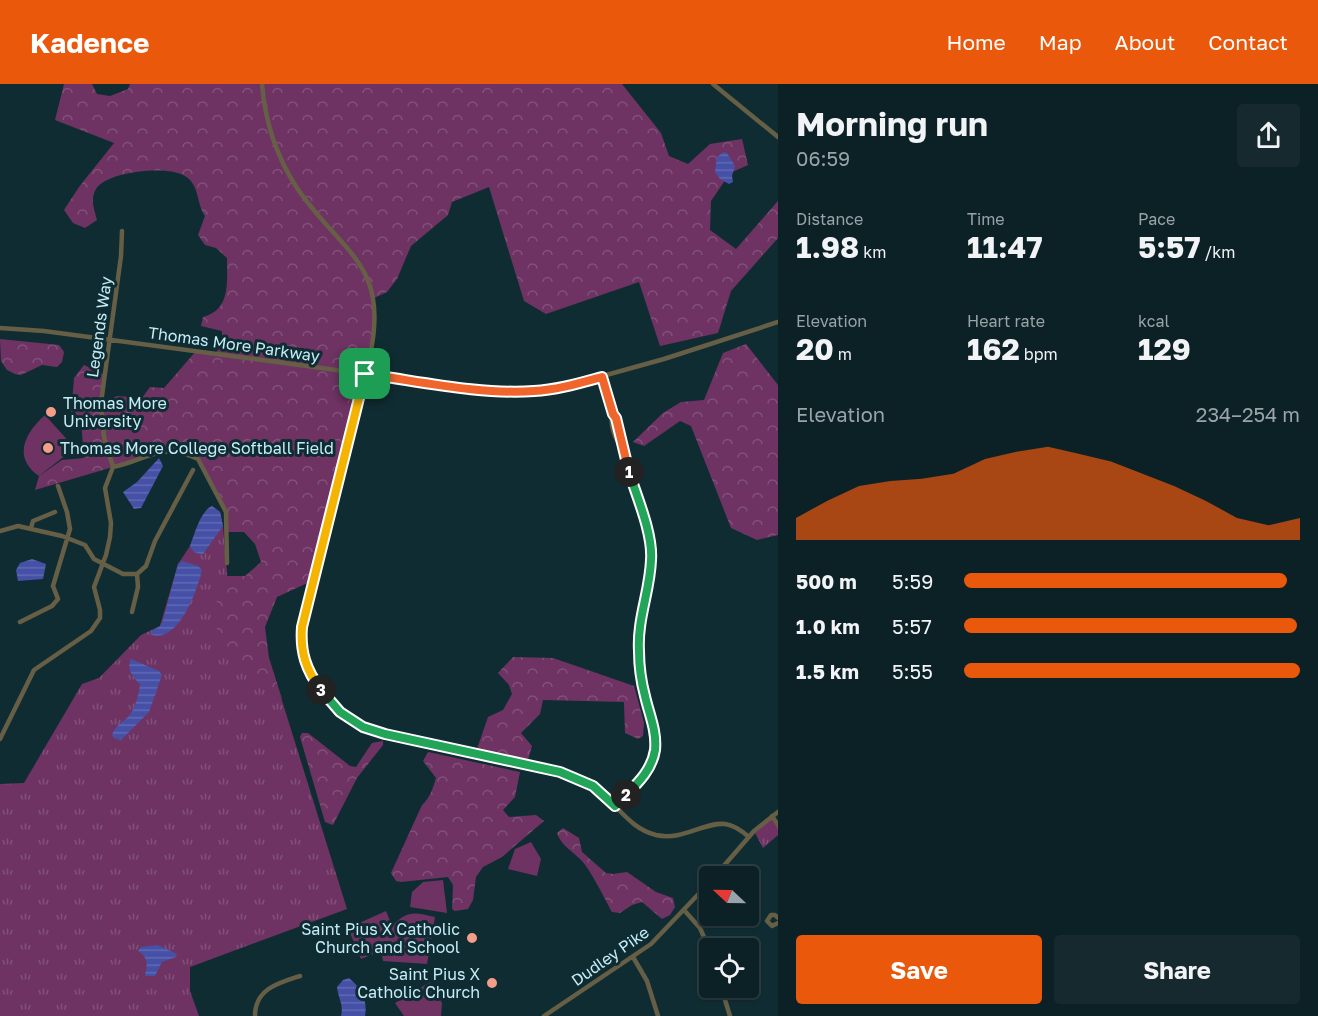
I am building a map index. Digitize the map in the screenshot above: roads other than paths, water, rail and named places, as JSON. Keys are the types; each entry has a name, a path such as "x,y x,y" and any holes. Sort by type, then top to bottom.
{"street":[{"path":"262,84 273,141 286,170 307,200 354,255 371,286 374,298 375,322 365,374 302,627 303,656 312,678 332,704 363,727 385,734 560,772 593,786 636,826 658,836 683,835 725,824 733,826 750,837"},
{"path":"713,84 778,137"},
{"name":"Legends Way","path":"0,739 34,670 96,627 100,614 94,587 109,544 111,528 105,488 112,466 102,420 101,403 121,256 122,231"},
{"name":"Thomas More Parkway","path":"0,328 44,331 478,389 525,392 556,389 602,377 730,339 778,322"},
{"path":"602,377 623,441 622,447 652,556 651,571 640,618 639,649 641,678 654,730 655,747 651,762 641,780 615,806"},
{"path":"112,466 124,465 147,454 159,452 183,454 198,459 226,512 227,563"},
{"path":"0,531 18,526 67,537 85,545 94,560 123,574 137,574 146,566 155,541 193,470"},
{"path":"20,622 56,602 58,598 53,586 67,537 70,534 70,524 58,486"},
{"path":"31,528 33,521 55,512"},
{"path":"132,612 138,587 137,574"},
{"path":"724,866 750,837 778,812"},
{"path":"772,816 778,825"},
{"name":"Dudley Pike","path":"544,1016 651,944 699,894"},
{"path":"684,910 700,928 704,938"},
{"path":"778,918 773,915 768,919 770,926 777,925 778,934"},
{"path":"633,957 647,981 656,1015"},
{"path":"255,1016 258,999 264,991 273,985 300,976"},
{"path":"724,998 730,1016"}],"place":[{"name":"Thomas More University","path":"51,412"},
{"name":"Thomas More College Softball Field","path":"48,448"},
{"name":"Saint Pius X Catholic Church and School","path":"472,938"},
{"name":"Saint Pius X Catholic Church","path":"492,983"}]}
